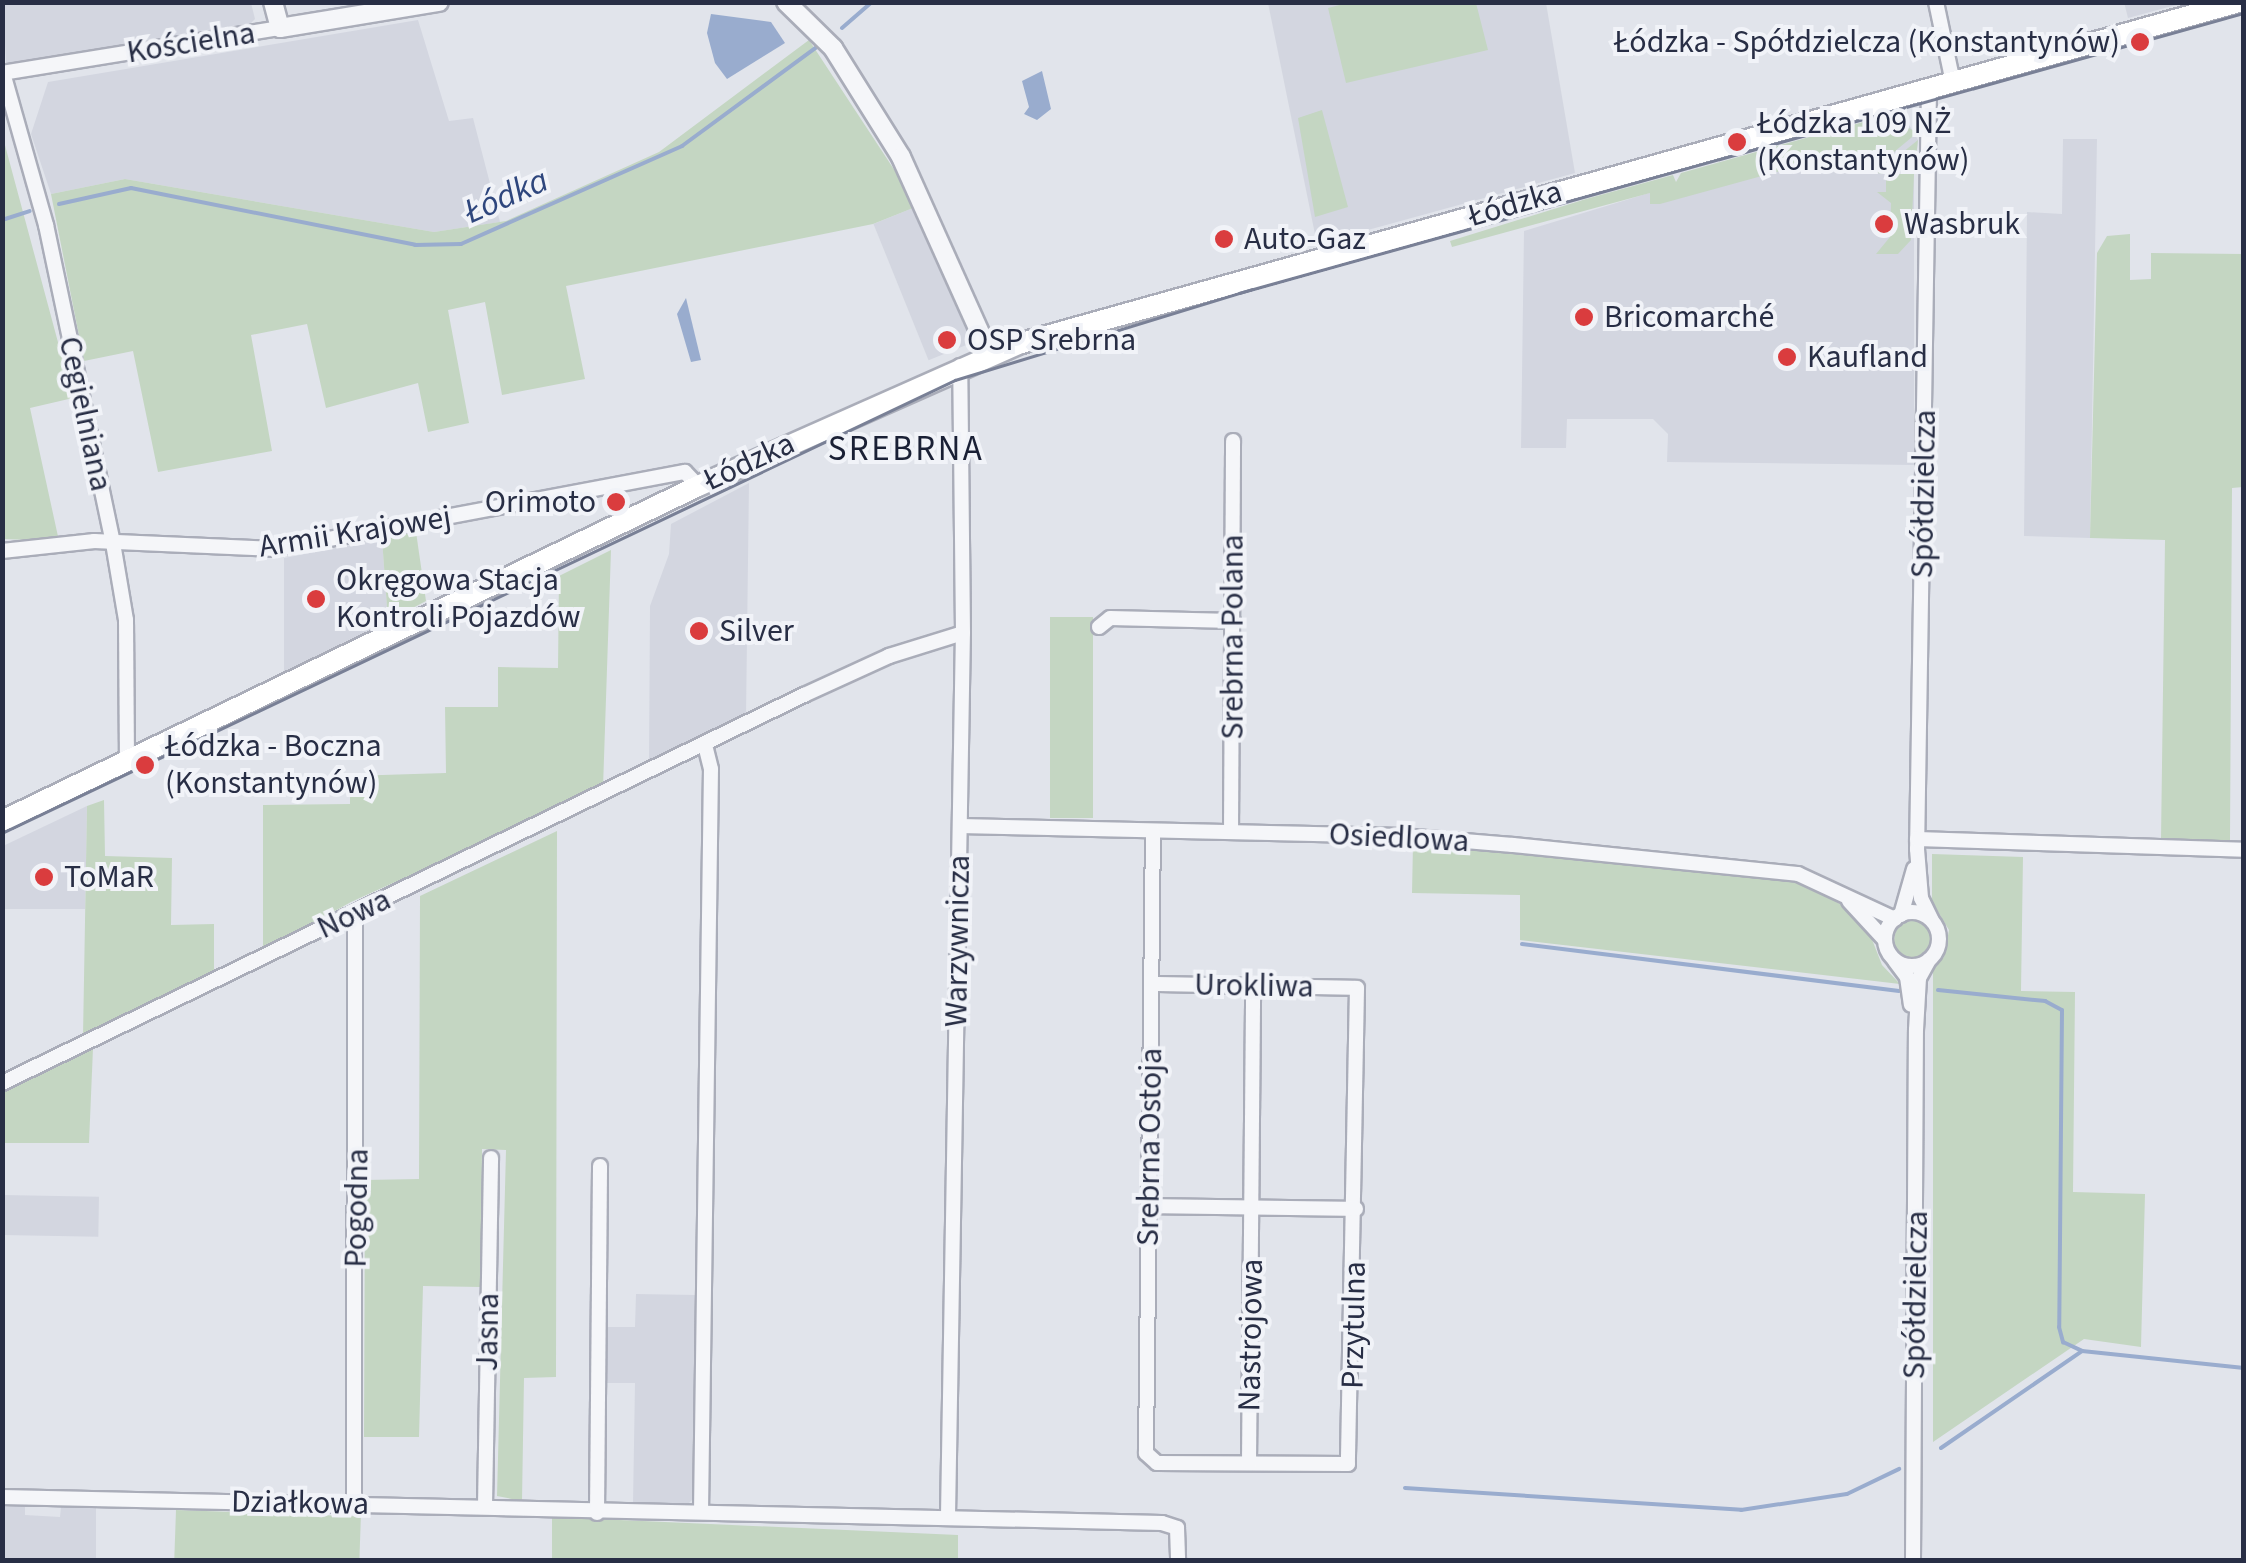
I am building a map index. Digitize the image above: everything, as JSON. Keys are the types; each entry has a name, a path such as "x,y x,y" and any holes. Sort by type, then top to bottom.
{"main road":[{"name":"Łódzka","path":"2,821 698,486 990,354 1822,119 1886,92 1929,89 2239,2"}],"street":[{"path":"273,2 280,28"},
{"name":"Kościelna","path":"3,73 440,2"},
{"path":"786,2 834,48 900,157 990,354"},
{"path":"1936,2 1952,82"},
{"name":"Cegielniana","path":"3,73 46,225 113,544 126,620 127,761"},
{"name":"Spółdzielcza","path":"1917,844 1929,89"},
{"name":"Warzywnicza","path":"948,1516 964,633 960,366"},
{"name":"Srebrna Polana","path":"1231,832 1233,442"},
{"name":"Armii Krajowej","path":"2,552 113,544 276,549 684,472 698,486"},
{"path":"1098,627 1110,618 1234,621"},
{"name":"Nowa","path":"2,1082 888,656 964,633"},
{"path":"701,1512 711,769 705,746"},
{"name":"Osiedlowa","path":"960,826 1484,842 1787,872 1898,917"},
{"name":"Srebrna Ostoja","path":"1152,1462 1146,1453 1153,831"},
{"path":"1917,844 2244,850"},
{"path":"1916,1030 1907,977 1885,941 1910,892 1917,844"},
{"path":"1916,1030 1919,978 1939,941 1921,898 1917,844"},
{"name":"Osiedlowa","path":"1832,889 1876,924 1885,941"},
{"path":"1876,908 1898,904 1910,892"},
{"name":"Pogodna","path":"354,913 354,1504"},
{"path":"1898,917 1932,921"},
{"path":"1893,958 1908,966 1929,960"},
{"name":"Urokliwa","path":"1152,984 1357,988"},
{"name":"Nastrojowa","path":"1249,1463 1254,986"},
{"name":"Przytulna","path":"1152,1462 1352,1461 1357,988"},
{"name":"Spółdzielcza","path":"1913,1560 1916,1030"},
{"name":"Jasna","path":"486,1506 491,1158"},
{"path":"597,1513 600,1166"},
{"path":"1150,1206 1356,1209"},
{"name":"Działkowa","path":"2,1497 486,1506 597,1513 948,1516 963,1522 1175,1525 1178,1560"}],"shaded area":[{"path":"3,2 251,3 255,19 248,26 6,64"},
{"path":"2124,2 2183,2 2183,3 2128,18"},
{"path":"1268,3 1546,3 1575,173 1317,244"},
{"path":"418,20 449,121 473,118 500,222 434,232 125,179 51,194 31,134 48,82"},
{"path":"1890,120 1908,123 1918,140 1915,167 1900,167 1899,174 1914,174 1914,465 1667,462 1668,434 1653,419 1567,419 1566,448 1521,448 1524,231"},
{"path":"2063,139 2097,139 2090,538 2024,536 2027,212 2062,214"},
{"path":"918,206 973,342 929,360 873,224"},
{"name":"Silver","path":"749,483 746,717 649,766 650,606 669,554 671,524"},
{"name":"Okręgowa Stacja Kontroli Pojazdów","path":"382,539 388,621 284,672 284,558"},
{"name":"ToMaR","path":"87,806 85,909 3,909 3,846"},
{"path":"3,1195 99,1197 98,1237 2,1235"},
{"path":"636,1294 696,1295 695,1497 688,1504 633,1504 635,1383 604,1383 605,1327 635,1327"},
{"path":"3,1504 25,1504 25,1515 60,1517 61,1507 96,1508 96,1560 3,1560"}],"green space":[{"path":"1351,2 1476,3 1488,50 1346,83 1328,8"},
{"path":"809,40 918,206 873,224 566,286 585,379 502,395 485,302 448,310 469,423 428,432 418,383 326,408 307,324 251,335 272,451 158,472 133,351 84,361 51,194 125,179 434,232 506,221 659,152"},
{"path":"1322,110 1348,207 1315,217 1298,118"},
{"path":"1888,115 1917,133 1877,166 1798,166 1660,204 1650,204 1650,193 1452,247 1450,241 1673,175 1676,182 1681,173"},
{"path":"2,134 73,398 30,408 59,541 3,539"},
{"path":"1918,140 1915,167 1899,167 1899,174 1914,174 1911,240 1898,254 1876,254 1890,237 1891,203 1877,192 1886,192 1886,174 1877,173"},
{"path":"2130,234 2130,280 2151,279 2151,253 2243,254 2243,487 2232,488 2230,841 2161,840 2165,540 2090,538 2097,253 2107,236"},
{"path":"416,532 426,601 388,621 382,539"},
{"path":"611,550 603,788 351,902 263,951 263,805 350,804 350,776 446,773 445,707 498,707 498,667 558,668 559,576"},
{"path":"1050,617 1093,617 1093,818 1050,818"},
{"path":"104,800 105,856 172,858 171,925 214,924 214,973 83,1036 87,806"},
{"path":"557,831 556,1377 524,1378 522,1501 497,1496 506,1150 482,1149 481,1287 423,1286 419,1437 364,1437 365,1180 419,1179 420,896"},
{"path":"1413,844 1804,882 1864,919 1882,965 1900,984 1520,940 1520,895 1412,893"},
{"path":"1932,854 2023,857 2021,991 2075,992 2073,1192 2145,1194 2141,1347 2084,1339 1933,1442 1933,970 1944,957 1949,930 1932,902"},
{"path":"1913,921 1927,926 1932,940 1927,954 1913,959 1899,954 1894,940 1899,926"},
{"path":"93,1048 89,1143 3,1143 3,1090"},
{"path":"176,1510 361,1516 359,1560 174,1560"},
{"path":"552,1517 958,1535 958,1560 552,1560"}],"water":[{"path":"711,14 771,22 785,43 727,79 715,63 707,33"},
{"path":"1042,71 1051,109 1037,120 1024,114 1029,107 1022,81"},
{"path":"686,298 701,360 691,362 677,314"}],"waterway":[{"name":"Łódka","path":"842,28 872,2"},
{"name":"Łódka","path":"59,204 131,188 415,245 461,244 682,146 817,47"},
{"name":"Łódka","path":"2,220 30,211"},
{"path":"1522,944 1899,991"},
{"path":"1938,990 2045,1001 2062,1010 2059,1327 2063,1342 2082,1351"},
{"path":"1941,1448 2082,1351 2244,1368"},
{"path":"1405,1488 1741,1510 1847,1494 1899,1469"}],"tram line":[{"path":"1239,293 2244,13"},
{"path":"2,833 955,380 1252,289"}],"place":[{"name":"Łódzka - Spółdzielcza (Konstantynów)","path":"2140,42"},
{"name":"Łódzka 109 NŻ (Konstantynów)","path":"1737,142"},
{"name":"Wasbruk","path":"1884,224"},
{"name":"Auto-Gaz","path":"1224,239"},
{"name":"Bricomarché","path":"1584,317"},
{"name":"OSP Srebrna","path":"947,340"},
{"name":"Kaufland","path":"1787,357"},
{"name":"Orimoto","path":"616,502"},
{"name":"Okręgowa Stacja Kontroli Pojazdów","path":"316,599"},
{"name":"Silver","path":"699,631"},
{"name":"Łódzka - Boczna (Konstantynów)","path":"145,765"},
{"name":"ToMaR","path":"44,877"}],"district":[{"name":"SREBRNA","path":"906,449"}]}
